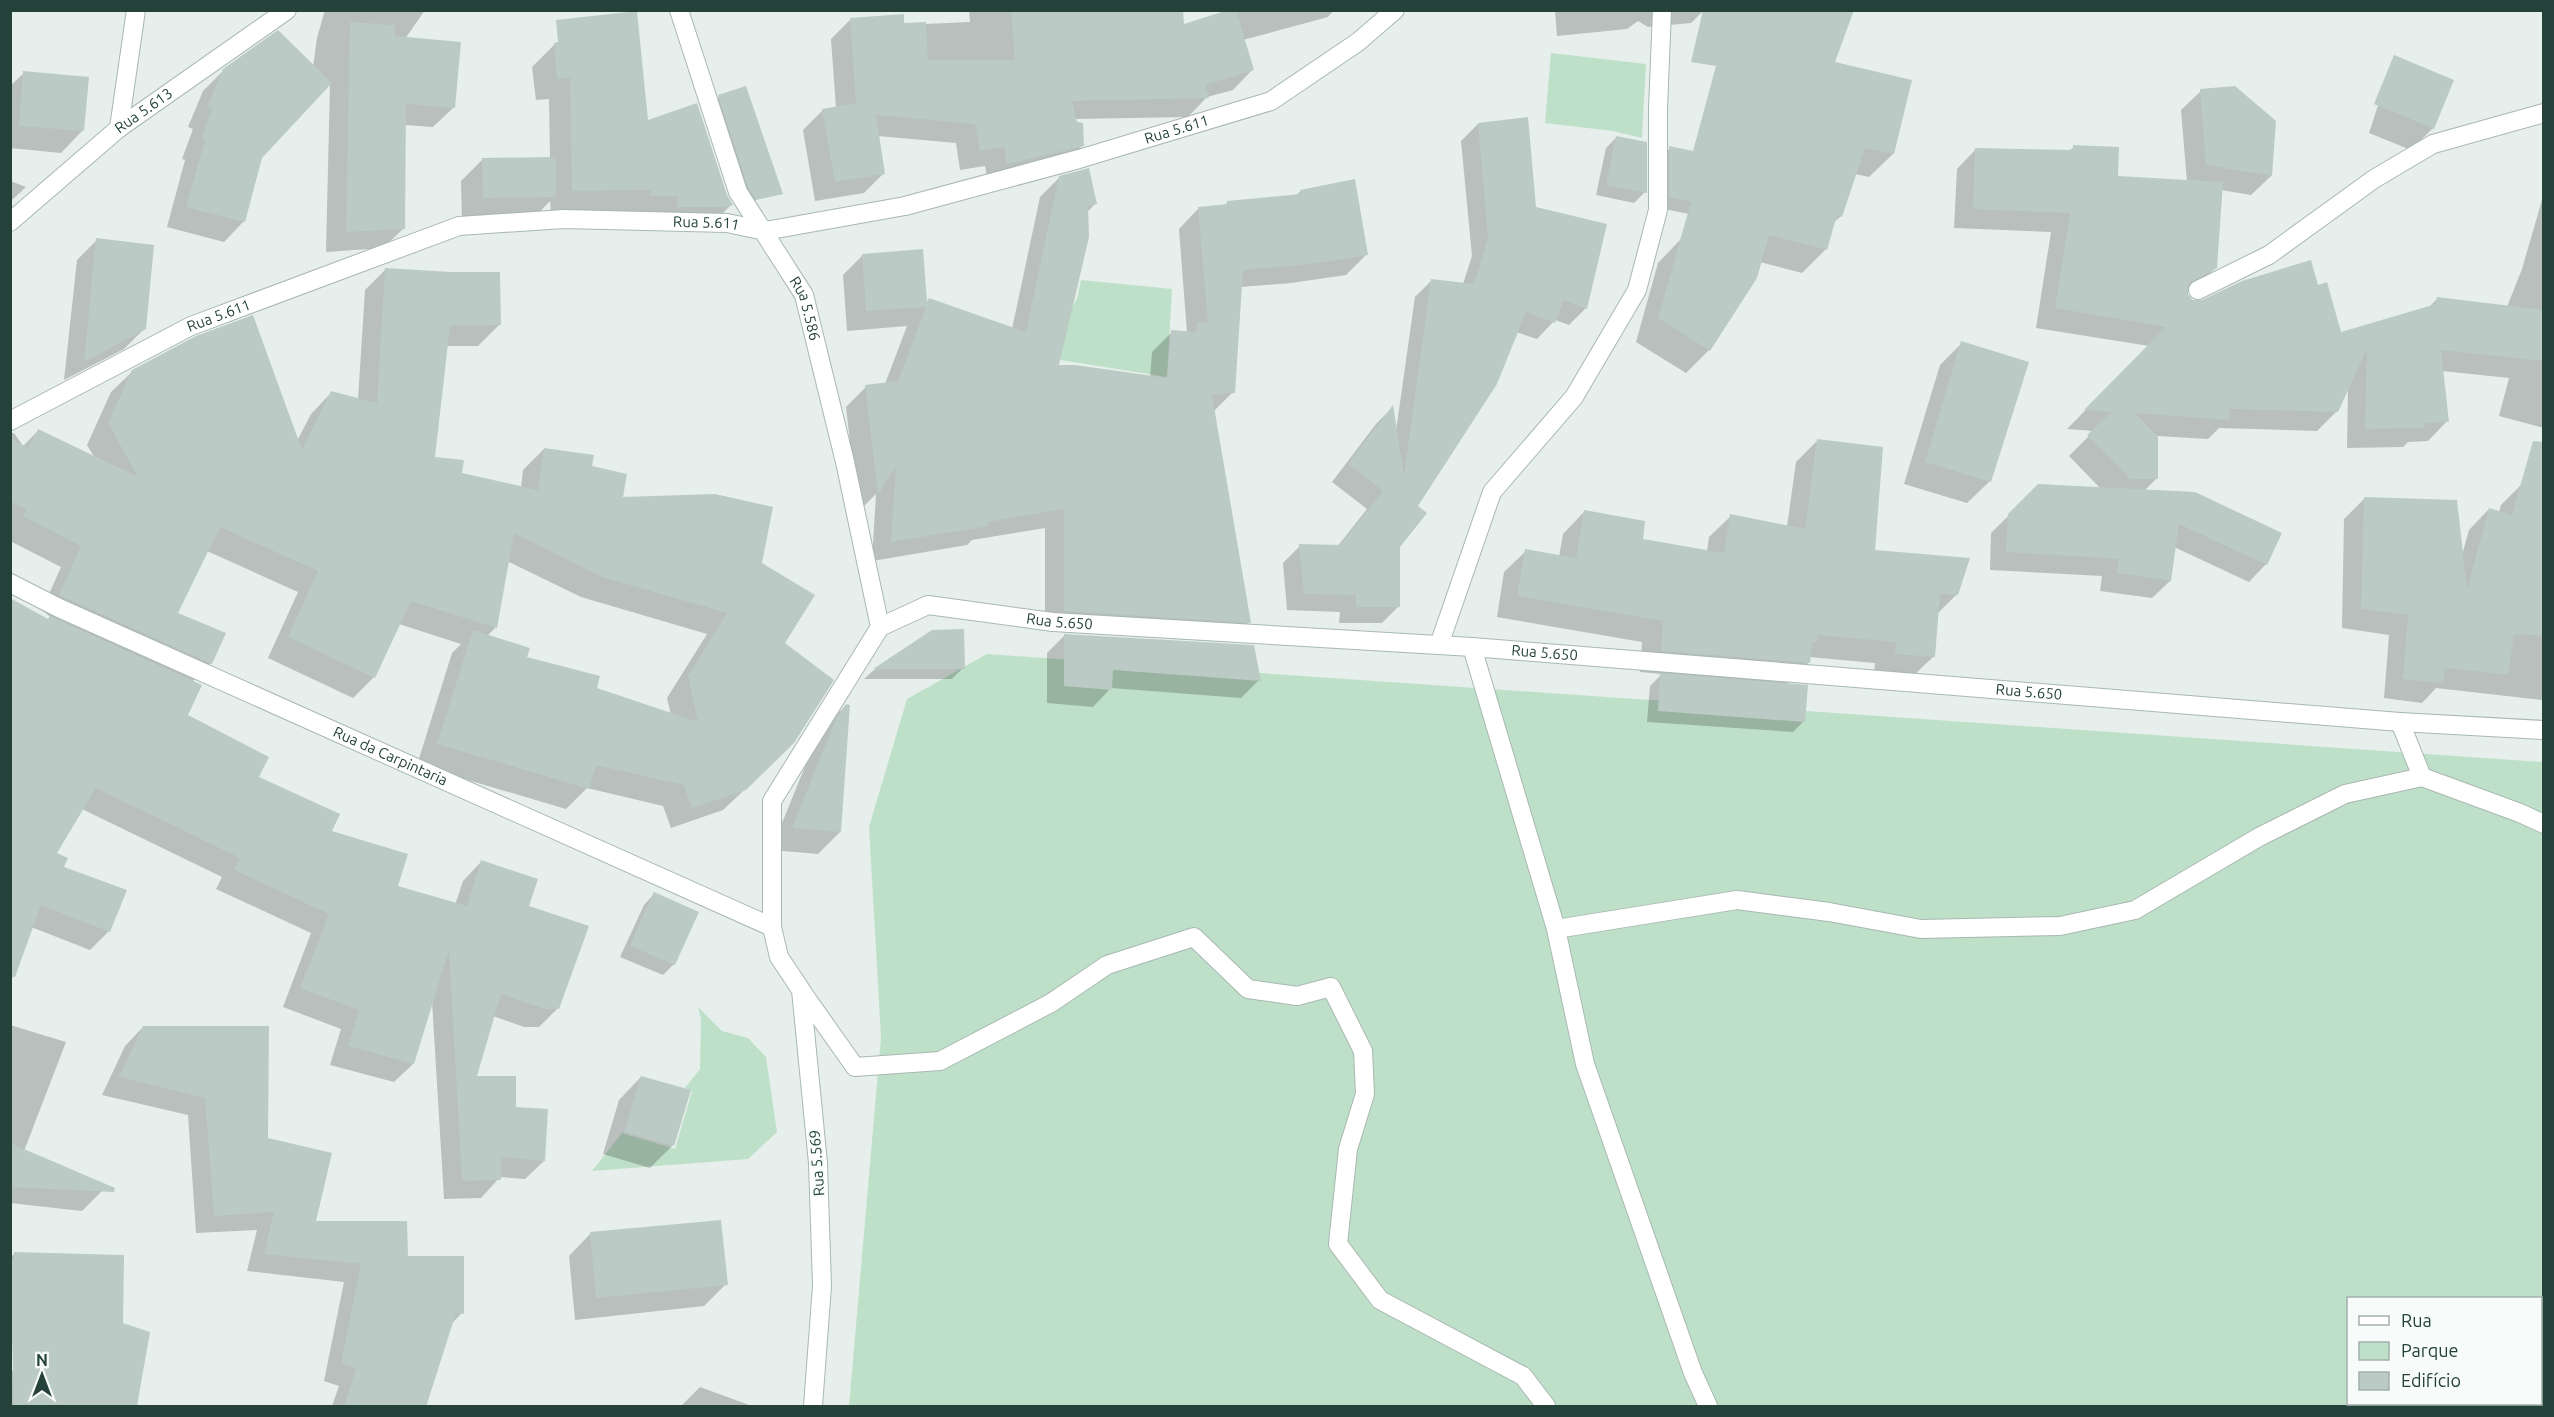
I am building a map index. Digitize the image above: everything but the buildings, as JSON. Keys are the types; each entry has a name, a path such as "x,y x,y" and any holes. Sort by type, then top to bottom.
{"street":[{"path":"119,128 136,10"},
{"name":"Rua 5.613","path":"10,222 119,128 287,10"},
{"name":"Rua 5.586","path":"679,10 738,192 804,295 845,462 880,627"},
{"name":"Rua 5.611","path":"10,421 191,326 459,226 576,219 727,223 765,231 905,207 1079,159 1271,101 1358,42 1395,10"},
{"path":"1439,645 1492,492 1574,397 1636,290 1658,210 1662,10"},
{"path":"2199,290 2269,255 2374,178 2433,144 2544,113"},
{"name":"Rua da Carpintaria","path":"10,583 70,613 772,927"},
{"name":"Rua 5.650","path":"880,627 928,605 1053,622 1472,647 2400,722 2544,730"},
{"path":"772,927 772,801 880,627"},
{"path":"1472,647 1556,929 1585,1064 1693,1374 1708,1407"},
{"path":"2400,722 2422,777"},
{"path":"1556,929 1737,900 1828,912 1921,929 2060,926 2135,910 2259,837 2345,794 2422,777 2544,824"},
{"name":"Rua 5.569","path":"772,927 778,957 801,990 818,1163 822,1275 813,1407"},
{"path":"801,990 855,1067 940,1061 1051,1003 1107,964 1194,937 1248,989 1297,996 1331,987 1363,1051 1365,1094 1347,1149 1338,1244 1380,1300 1523,1376 1546,1407"}],"green space":[{"path":"1551,53 1646,64 1642,138 1613,131 1545,123"},
{"path":"1081,280 1172,289 1167,377 1042,357 1077,299"},
{"path":"987,654 2543,762 2543,1406 849,1406 881,1037 869,827 907,699"},
{"path":"698,1007 722,1031 748,1038 766,1057 777,1132 748,1159 592,1171 622,1133 675,1149 692,1091 685,1088 700,1069 701,1019"}]}
